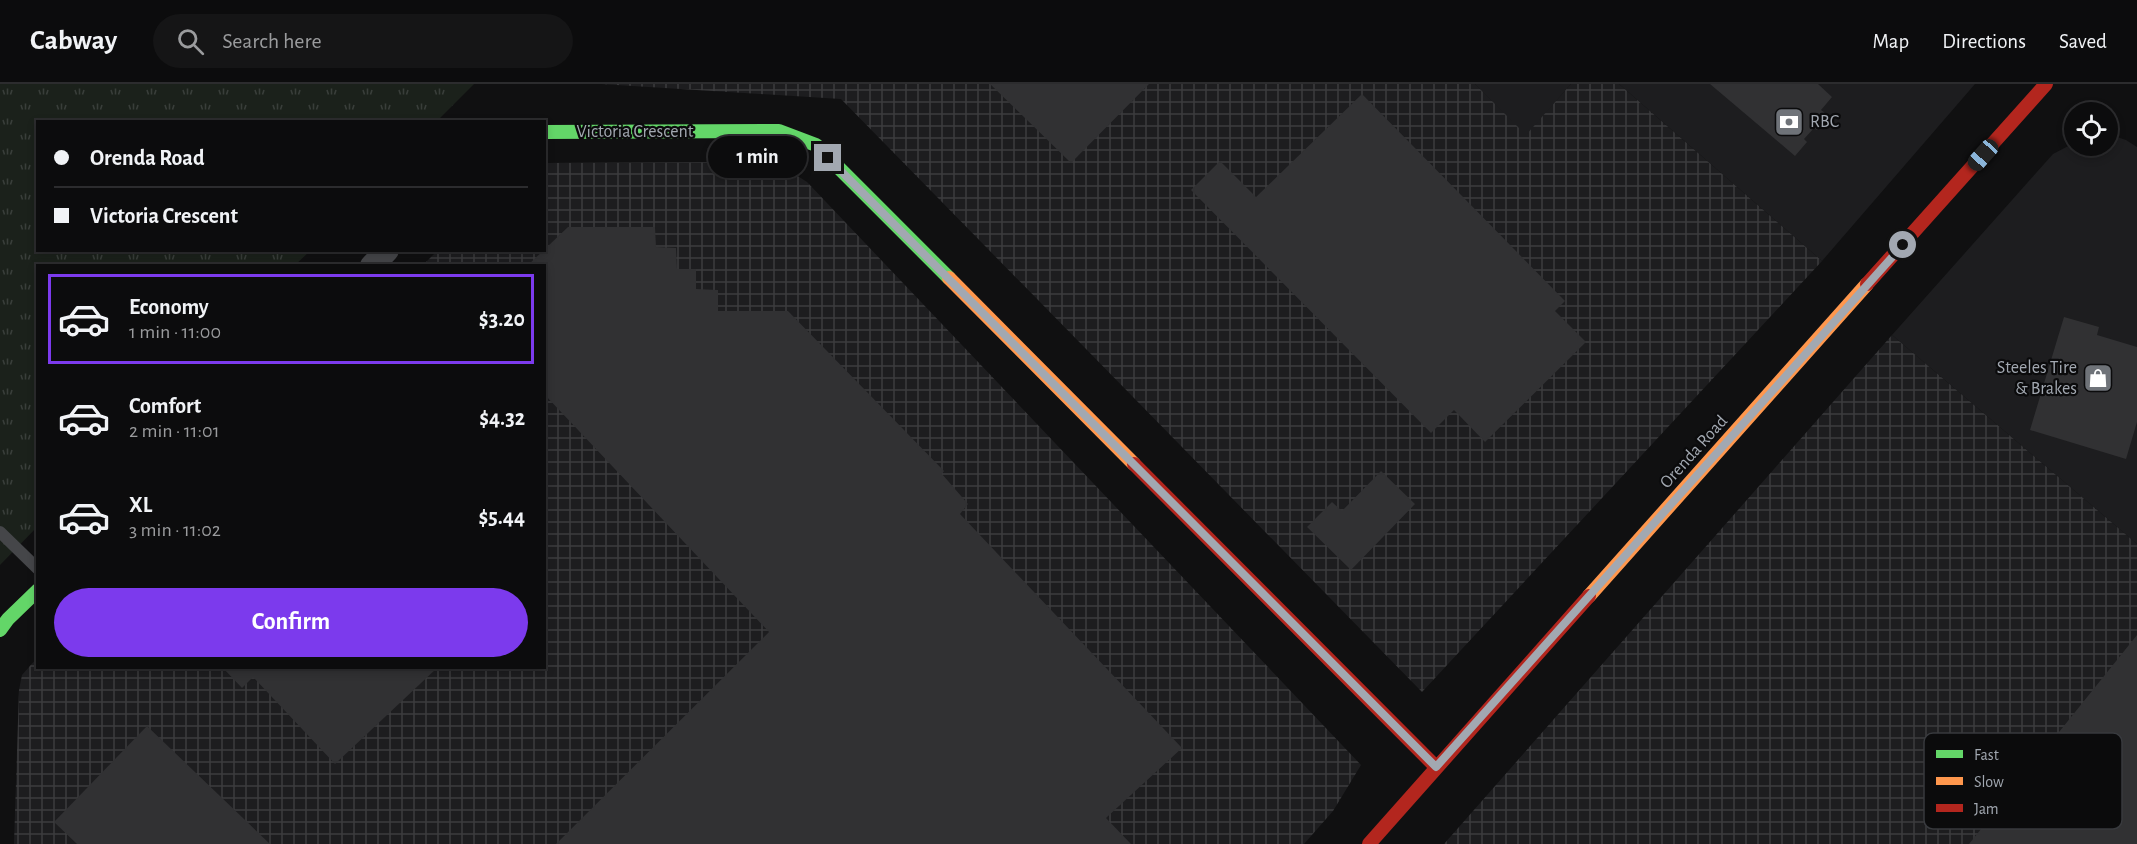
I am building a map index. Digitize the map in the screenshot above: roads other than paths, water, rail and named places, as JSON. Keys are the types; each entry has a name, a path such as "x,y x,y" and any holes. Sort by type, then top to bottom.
{"street":[{"name":"Orenda Road","path":"1370,844 1436,767 2046,84"},
{"name":"Victoria Crescent","path":"546,132 779,131 816,145 1436,767"},
{"path":"374,264 385,252"},
{"path":"0,630 36,592"}],"lane":[{"path":"0,532 36,567"}],"place":[{"name":"RBC","path":"1789,122"},
{"name":"Steeles Tire & Brakes","path":"2098,378"}]}
